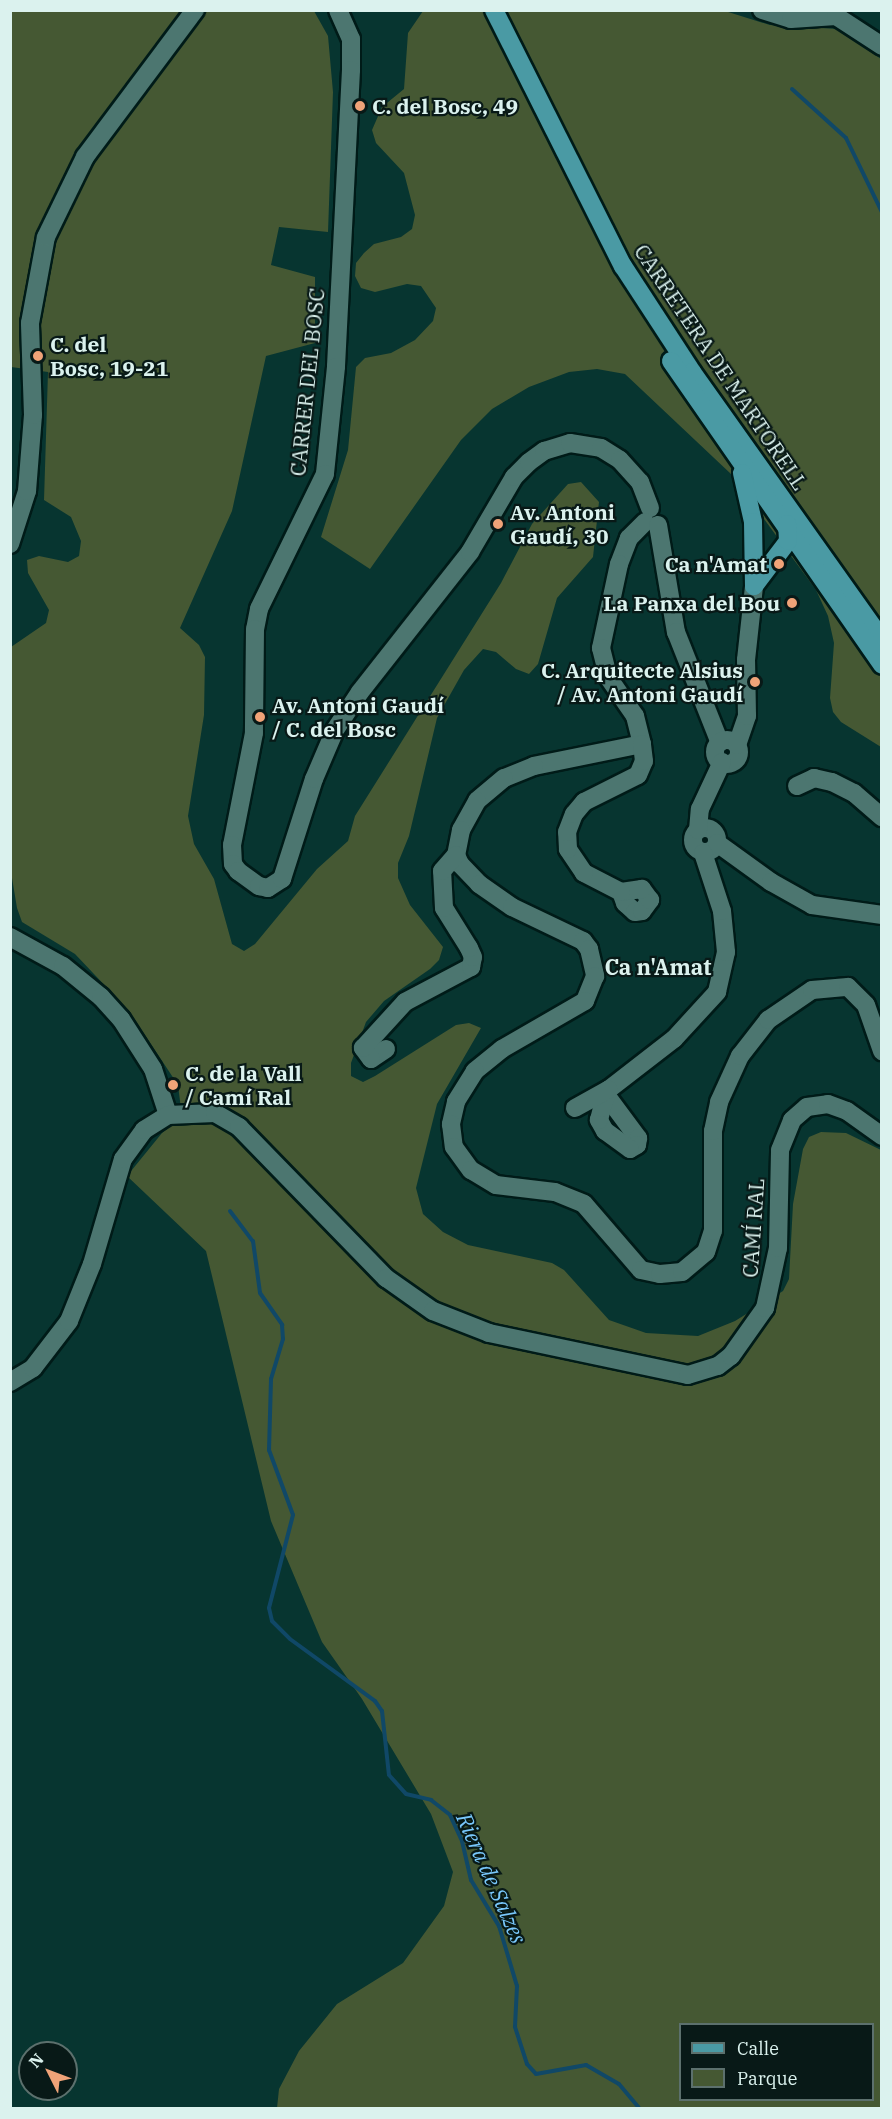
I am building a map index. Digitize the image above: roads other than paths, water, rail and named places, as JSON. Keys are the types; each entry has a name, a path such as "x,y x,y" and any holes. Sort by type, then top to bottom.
{"main road":[{"name":"CARRETERA DE MARTORELL","path":"494,10 623,266 882,639"},
{"path":"623,266 635,298 658,340 829,592 882,665"},
{"path":"736,456 750,501 754,586"},
{"path":"754,586 788,541 787,527 775,488"},
{"path":"751,540 764,524 774,522 787,527 819,550"},
{"path":"751,540 759,556 797,559 829,592"}],"street":[{"path":"10,544 27,491 33,415 30,323 46,237 85,157 195,10"},
{"name":"CARRER DEL BOSC","path":"338,10 351,39 351,70 336,367 325,474 260,609 253,661 254,733 232,845 233,864 250,882 268,888 282,879 303,811 335,730 360,692 470,552 514,477 529,462 544,451 570,443 601,448 620,460 640,482 651,518"},
{"path":"762,10 791,19 836,16 882,46"},
{"path":"575,1108 607,1093 674,1039 717,992 726,952 722,911 710,848 713,830 698,830 699,809 722,762 735,762 739,754 729,744 676,632 651,518 633,532 622,554 602,640 608,677 636,716 644,761 638,775 584,802 573,814 567,832 568,849 576,865 594,880 621,892"},
{"path":"729,744 747,716 746,660 754,586"},
{"path":"386,1049 371,1059 363,1048 405,1002 471,966 473,957 469,948 444,908 442,871 456,855 467,816 489,789 504,778 534,766 642,744"},
{"path":"797,786 814,778 832,782 854,793 882,817"},
{"path":"710,848 812,905 882,915"},
{"path":"456,855 494,896 584,941 589,949 595,976 585,1001 502,1050 475,1071 456,1102 451,1124 454,1147 471,1170 496,1185 555,1192 584,1204 641,1270 660,1274 682,1272 706,1252 713,1231 713,1131 718,1102 740,1056 768,1020 812,990 848,987 866,1005 882,1051"},
{"path":"10,937 63,966 108,1004 153,1069 168,1115 144,1130 123,1159 92,1264 69,1321 33,1368 10,1382"},
{"name":"CAMÍ RAL","path":"168,1115 215,1113 239,1127 386,1278 434,1311 489,1333 688,1375 718,1366 743,1344 765,1308 773,1286 784,1134 798,1113 819,1103 828,1104 847,1111 882,1136"}],"waterway":[{"path":"792,89 846,138 882,212"},
{"name":"Riera de Salzes","path":"230,1211 253,1241 260,1293 282,1325 283,1339 271,1379 269,1450 293,1515 269,1608 272,1621 290,1639 375,1701 382,1711 389,1775 406,1794 431,1800 450,1815 462,1841 471,1880 499,1926 517,1986 515,2027 527,2064 536,2074 586,2065 619,2084 639,2108"}],"place":[{"name":"C. del Bosc, 49","path":"360,106"},
{"name":"C. del Bosc, 19-21","path":"38,356"},
{"name":"Av. Antoni Gaudí, 30","path":"498,524"},
{"name":"Ca n'Amat","path":"779,564"},
{"name":"La Panxa del Bou","path":"792,603"},
{"name":"C. Arquitecte Alsius / Av. Antoni Gaudí","path":"755,682"},
{"name":"Av. Antoni Gaudí / C. del Bosc","path":"260,717"},
{"name":"C. de la Vall / Camí Ral","path":"173,1085"}],"district":[{"name":"Ca n'Amat","path":"658,967"}]}
